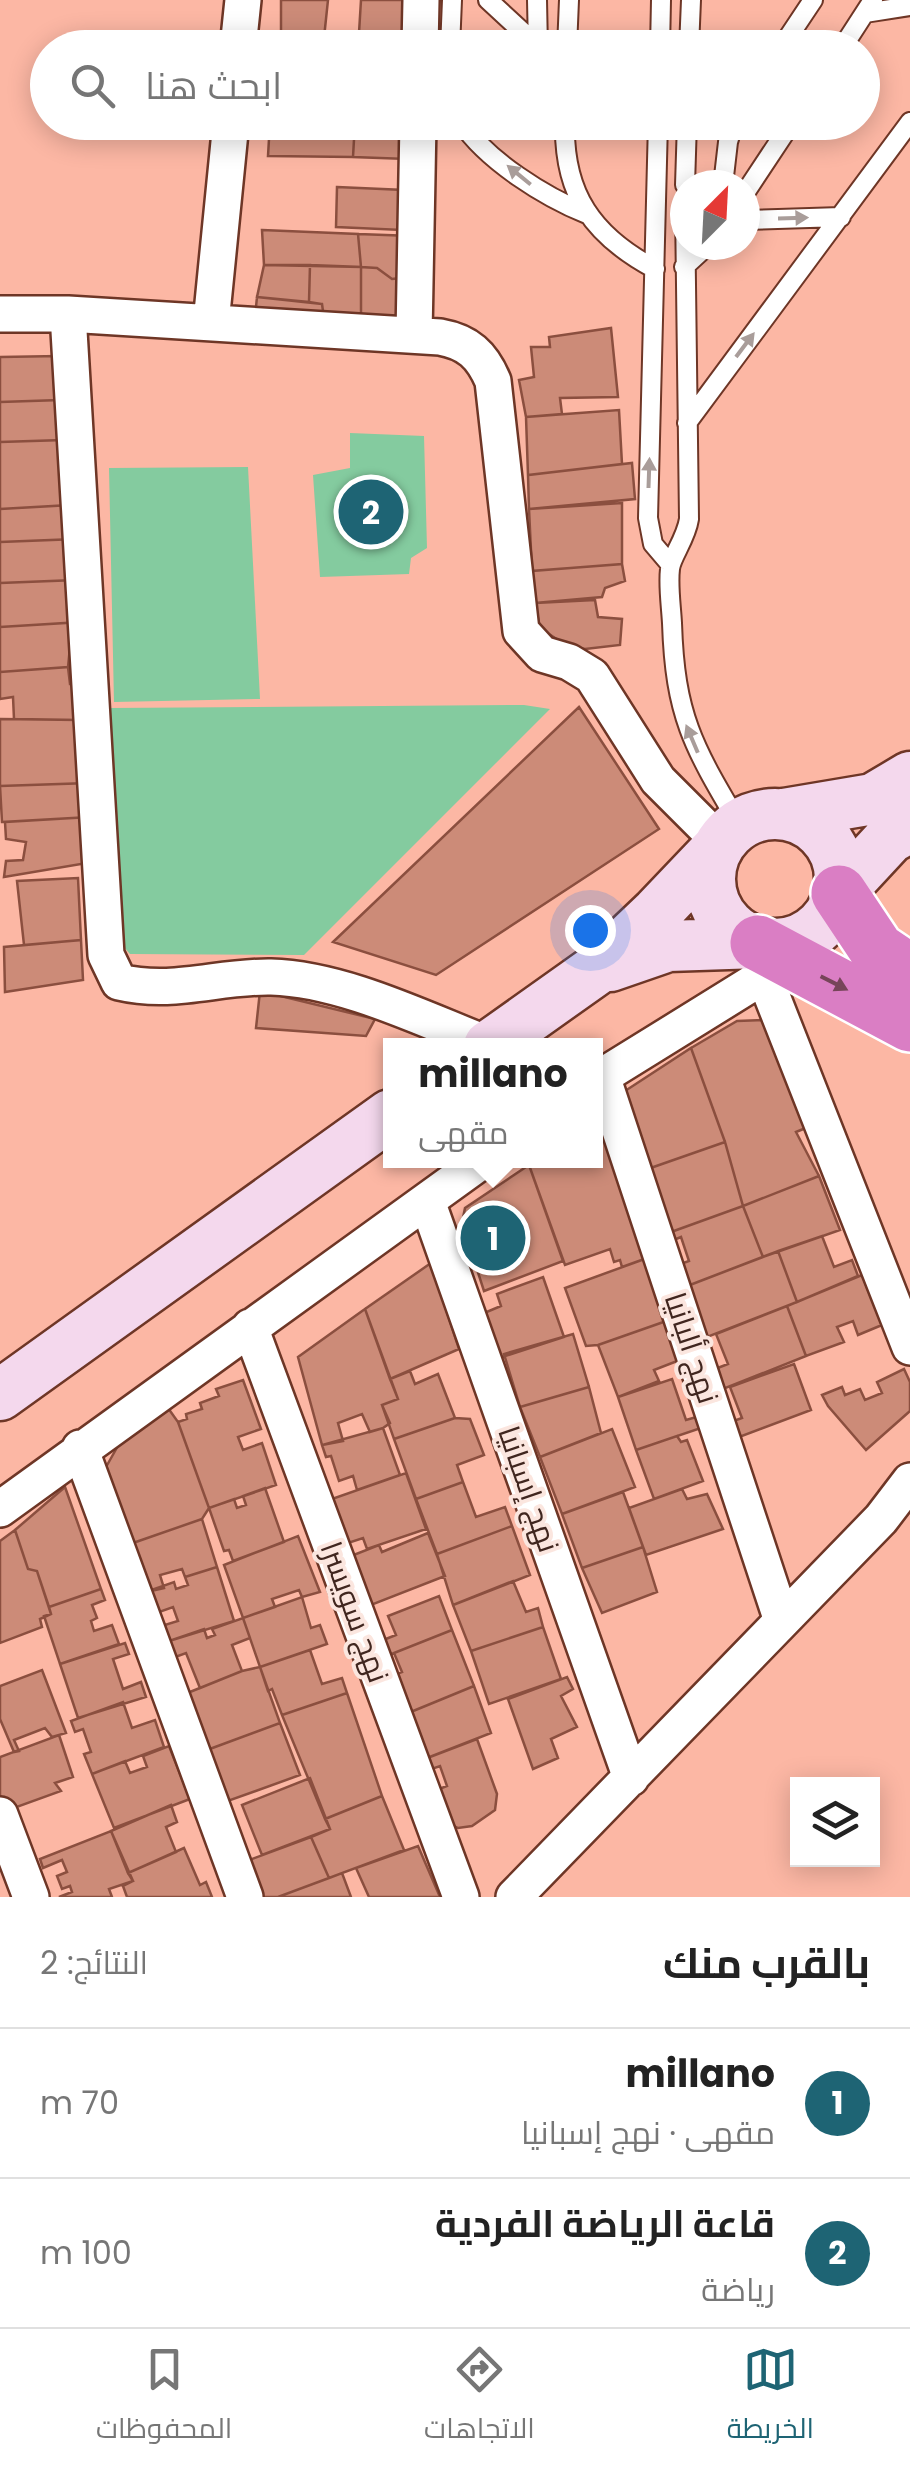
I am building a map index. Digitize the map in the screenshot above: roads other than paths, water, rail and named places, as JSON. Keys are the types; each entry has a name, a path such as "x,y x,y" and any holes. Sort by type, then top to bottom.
{"highway":[{"path":"840,893 877,950 910,972"},
{"path":"761,960 910,1024"}],"main road":[{"path":"500,1038 596,970 740,833 873,799 910,778"},
{"path":"761,960 726,922 715,906 710,888 710,869 740,833 804,820 822,834 834,851 840,871 840,893"},
{"path":"596,970 668,946 761,960 779,945 809,935 832,912 840,893 890,838 910,827"},
{"path":"0,1395 383,1119"}],"street":[{"path":"240,30 243,0"},
{"path":"420,0 420,30"},
{"path":"211,322 229,140"},
{"path":"414,334 418,140"},
{"path":"0,314 68,314 414,334 458,340 474,350 493,381 520,631 542,654 569,662 592,676 658,780 740,833"},
{"path":"68,314 106,955 119,982 162,990 236,978 275,978 370,998 472,1038"},
{"path":"603,1075 761,960 910,1347"},
{"name":"نهج ألبانيا","path":"603,1090 782,1620"},
{"path":"0,1510 80,1448 472,1168"},
{"name":"نهج إسبانيا","path":"427,1200 631,1778"},
{"name":"نهج سويسرا","path":"250,1327 461,1897"},
{"path":"80,1448 245,1897"},
{"path":"514,1897 881,1519 910,1480"},
{"path":"0,1814 30,1897"}],"lane":[{"path":"451,30 452,0"},
{"path":"488,0 520,30"},
{"path":"537,0 538,30"},
{"path":"568,30 569,0"},
{"path":"660,30 661,0"},
{"path":"689,30 690,0"},
{"path":"793,30 814,0"},
{"path":"854,30 869,7 910,6"},
{"path":"687,424 910,122"},
{"path":"476,140 532,186 587,214"},
{"path":"564,140 574,189 587,214 606,237 655,269"},
{"path":"658,140 648,518 654,544 670,564"},
{"path":"686,170 687,140"},
{"path":"725,170 729,140"},
{"path":"760,171 780,140"},
{"path":"657,194 670,194"},
{"path":"760,220 841,217"},
{"path":"684,260 689,520 683,544 670,564 673,660 680,709 698,755 740,833"},
{"path":"684,268 692,260"}],"place":[{"name":"قاعة الرياضة الفردية","path":"371,512"},
{"name":"millano","path":"493,1238"}]}
